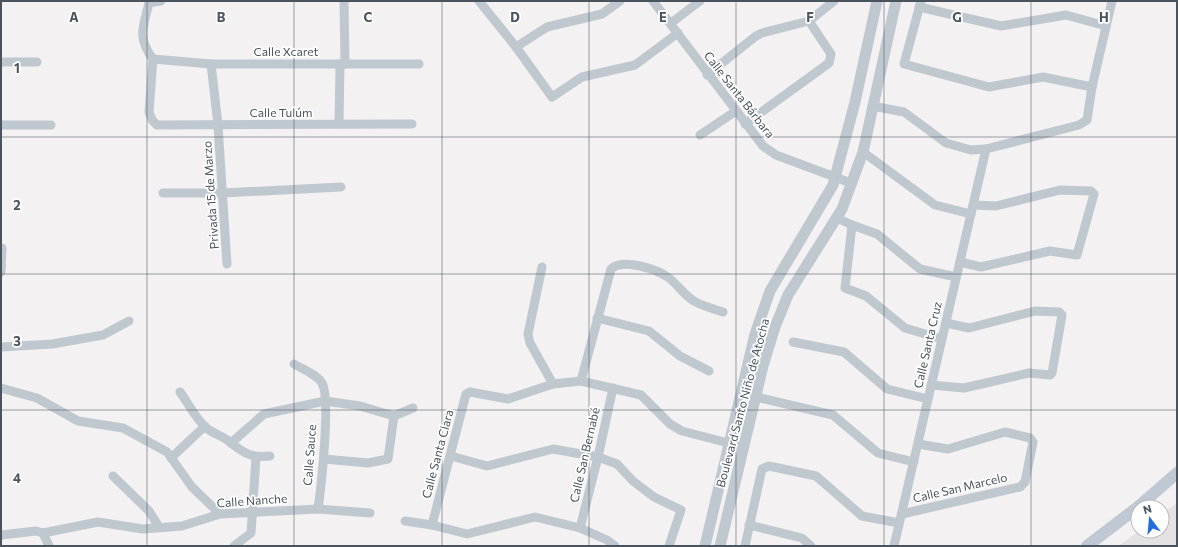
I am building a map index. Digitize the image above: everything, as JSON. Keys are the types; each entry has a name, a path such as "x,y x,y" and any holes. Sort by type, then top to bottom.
{"main road":[{"path":"1147,499 1177,473"},
{"path":"1087,546 1130,513"}],"street":[{"path":"154,59 145,48 142,36 148,2 161,1"},
{"path":"339,124 344,1"},
{"path":"479,1 516,47 552,97 582,77 635,65 678,33"},
{"path":"516,47 547,27 602,14 620,1"},
{"name":"Calle Santa Bárbara","path":"653,1 678,33 707,75 763,146 776,155 851,183"},
{"path":"670,23 700,1"},
{"path":"707,75 762,33 809,21 834,1"},
{"path":"872,106 904,112 946,143 971,150 986,149 1080,125 1086,120 1092,86 1112,1"},
{"path":"1092,86 1043,77 990,87 904,64 920,4 1001,26 1066,15 1106,26"},
{"path":"876,5 894,6"},
{"name":"Boulevard Santo Niño de Atocha","path":"705,546 755,334 770,291 833,185 855,102 876,5"},
{"name":"Boulevard Santo Niño de Atocha","path":"720,546 756,397 775,327 788,295 837,218 863,152 894,6"},
{"path":"745,124 829,62 831,54 809,21"},
{"name":"Calle Xcaret","path":"154,59 212,64 419,64"},
{"name":"Calle Tulúm","path":"154,59 149,112 152,120 157,125 412,124"},
{"path":"1,62 37,62"},
{"name":"Privada 15 de Marzo","path":"212,64 218,125 227,264"},
{"path":"700,134 736,111"},
{"path":"1,125 51,125"},
{"name":"Calle Santa Cruz","path":"894,546 986,149"},
{"path":"863,152 935,206 972,209 996,206 1060,190 1093,192 1077,255 1050,250 981,267 960,262"},
{"path":"163,193 222,194 341,188"},
{"path":"837,218 877,234 920,269 956,277"},
{"path":"852,225 844,287 866,296 905,328 942,339"},
{"path":"1,272 2,248"},
{"path":"581,381 610,268 614,265 621,264 648,268 668,277 694,301 723,312"},
{"path":"542,267 528,334 530,343 553,384 581,381 641,395 670,424 682,431 744,447"},
{"path":"931,385 964,388 1029,373 1050,375 1052,373 1061,313 1035,311 970,328 946,323"},
{"path":"597,318 649,331 680,356 709,371"},
{"path":"1,347 52,344 103,335 129,322"},
{"path":"793,342 844,352 887,389 928,398"},
{"name":"Calle Sauce","path":"294,364 315,376 323,385 325,401 324,459 318,509"},
{"name":"Calle Santa Clara","path":"432,525 466,394 470,392 508,399 553,384"},
{"path":"1,388 37,398 78,421 123,428 167,452 192,487 220,514"},
{"name":"Calle San Bernabé","path":"580,528 598,458 613,388"},
{"path":"180,392 205,426 236,448 256,457 270,456"},
{"path":"756,397 833,415 878,453 914,462"},
{"path":"231,443 264,414 325,401 360,406 394,416 413,408"},
{"path":"324,459 368,463 388,459 394,416"},
{"path":"171,458 205,426"},
{"name":"Calle San Marcelo","path":"902,514 1020,487 1023,485 1032,440 1005,432 948,449 918,444"},
{"path":"451,456 487,466 553,449 598,458 617,464 633,481 654,497 681,510 669,546"},
{"path":"234,546 251,534 256,457"},
{"path":"744,546 762,469 765,466 816,476 862,516 900,523"},
{"path":"113,476 149,511 158,528"},
{"name":"Calle Nanche","path":"1,535 36,531 44,533 98,522 143,529 182,526 220,514 253,512 318,509 370,513"},
{"path":"405,521 432,525 467,534 535,517 580,528 607,540 615,546"},
{"path":"749,526 802,538 811,546"},
{"path":"44,533 49,546"}],"shaded area":[{"path":"1177,503 1177,546 1118,546 1130,537 1130,539 1170,539 1170,508"}]}
